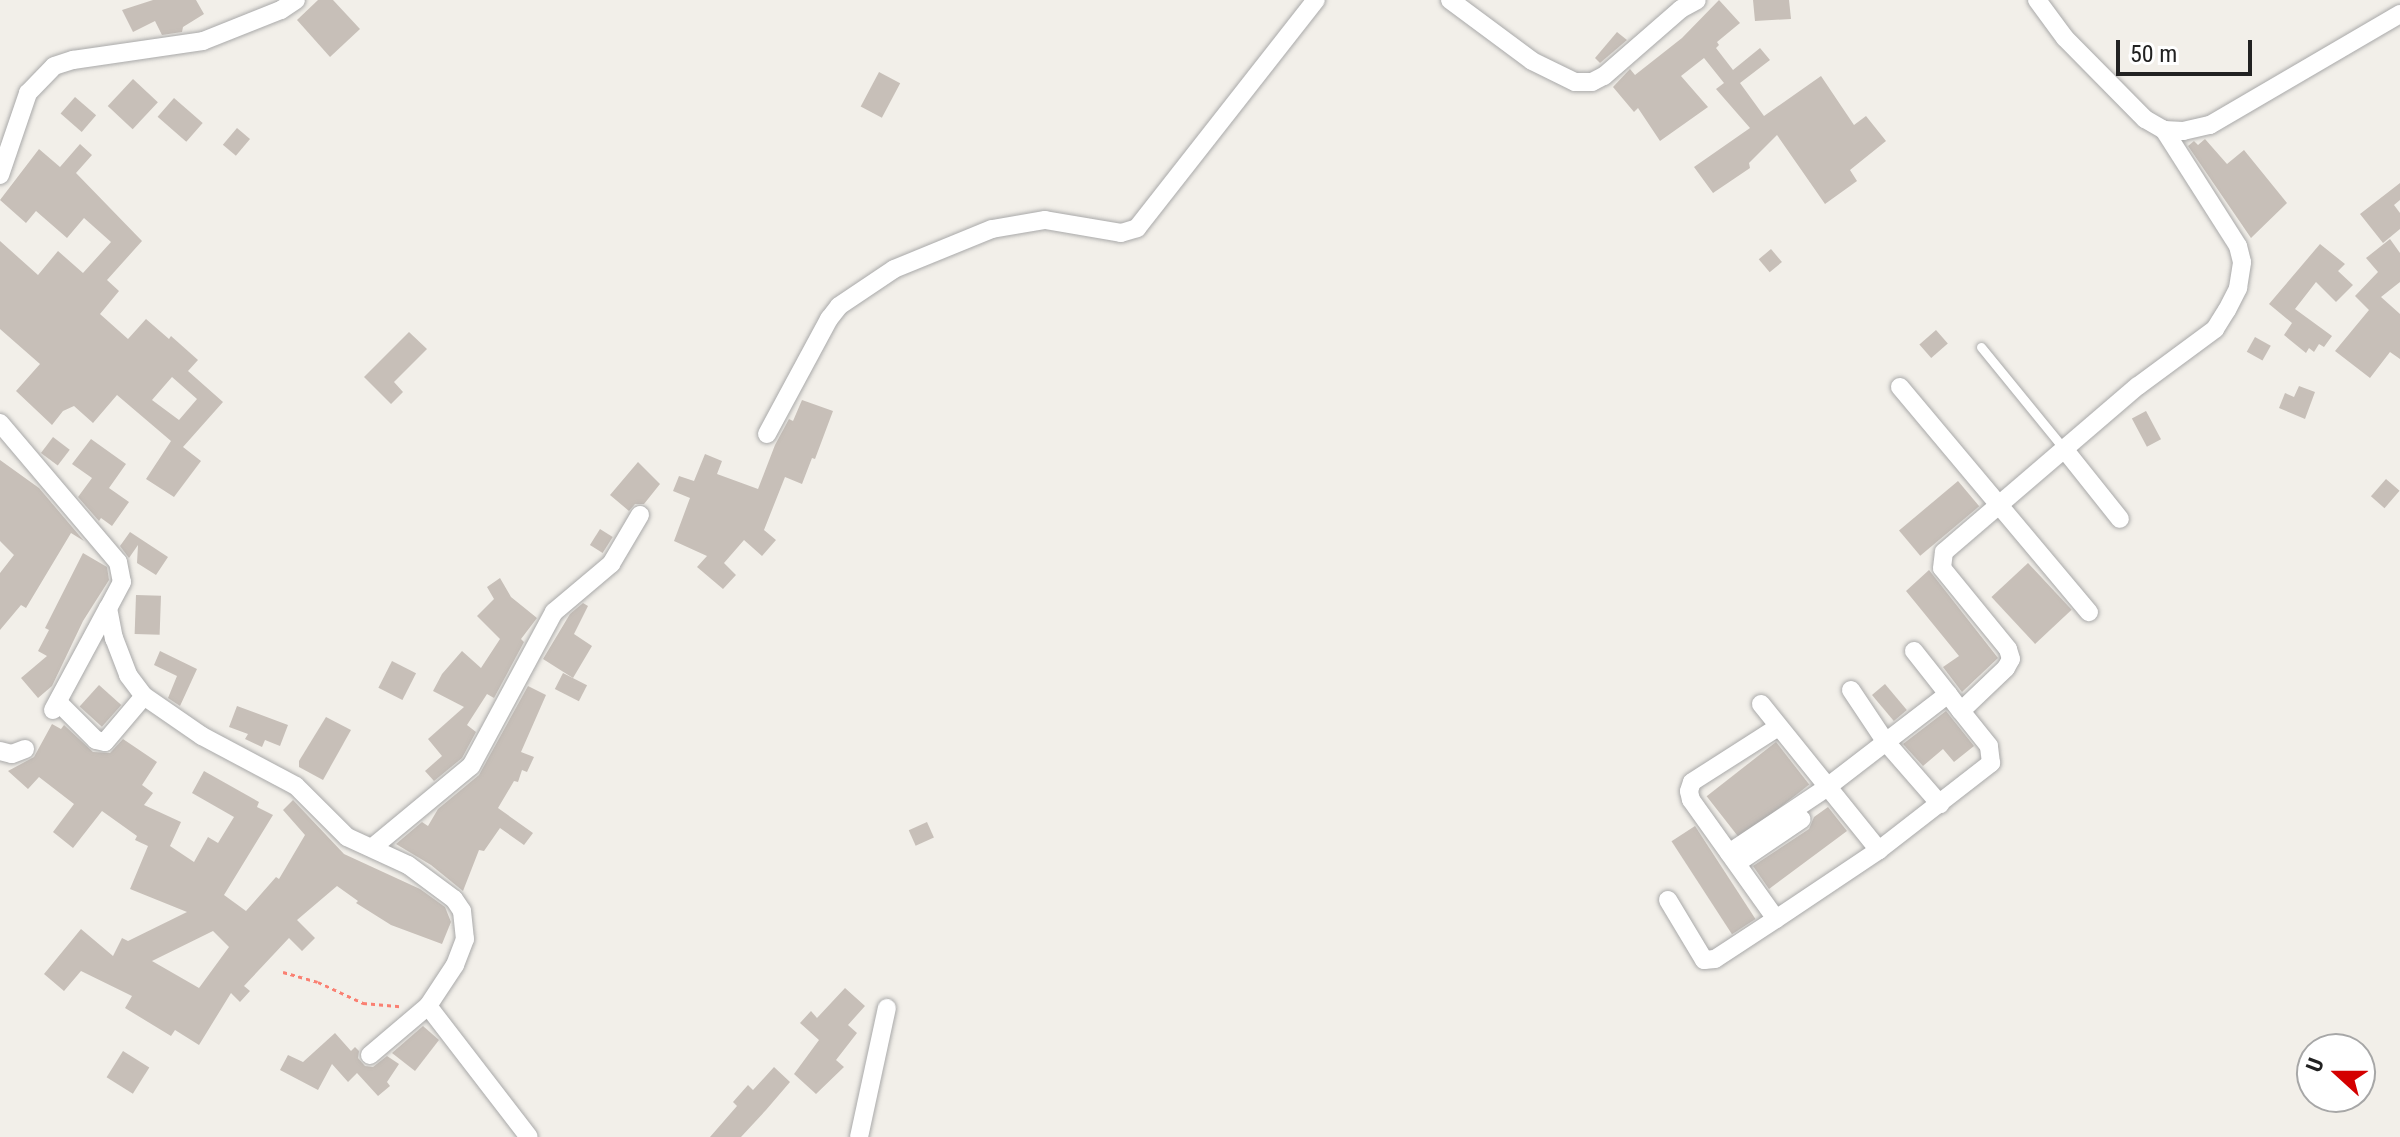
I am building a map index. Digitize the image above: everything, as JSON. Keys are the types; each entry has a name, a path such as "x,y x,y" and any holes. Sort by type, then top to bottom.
{"street":[{"path":"0,175 28,93 54,66 73,60 203,41 281,10 296,0"},
{"path":"767,434 829,319 839,306 876,279 924,254 992,229 1045,220 1121,233 1137,228 1316,0"},
{"path":"1450,0 1532,61 1575,82 1592,82 1604,76 1681,9 1697,0"},
{"path":"1961,711 2011,659 2003,642 1942,568 1942,557 2138,386 2215,329 2238,288 2242,262 2238,246 2164,130 2145,119 2065,38 2037,0"},
{"path":"2164,130 2198,130 2210,125 2400,14"},
{"path":"1900,387 2003,505 2089,612"},
{"path":"0,423 118,562 122,582 56,706 96,740 105,742 144,696"},
{"path":"2065,450 2120,519"},
{"path":"373,847 471,766 554,612 590,585 618,555 640,515"},
{"path":"108,608 114,638 128,675 144,696 202,736 296,786 347,837 373,847 437,883 462,911 464,946 438,1020 370,1055"},
{"path":"1668,900 1704,960 1715,959 1879,850 1987,768 1993,757 1989,746 1914,651"},
{"path":"1851,690 1885,741 1940,804"},
{"path":"1733,858 1830,792 1885,741 1948,694"},
{"path":"1761,704 1879,850"},
{"path":"1776,919 1691,800 1690,786 1778,727"},
{"path":"0,751 12,754 25,749"},
{"path":"859,1137 887,1008"},
{"path":"438,1020 529,1137"}],"lane":[{"path":"1981,347 2065,450"}],"path":[{"path":"283,972 318,982 363,1003 438,1020"}],"building":[{"path":"153,0 196,0 204,14 183,27 182,32 162,35 155,21 133,32 122,10"},
{"path":"318,0 333,0 360,29 330,57 297,20"},
{"path":"1719,0 1740,23 1717,42 1719,45 1716,48 1733,70 1760,48 1770,60 1740,83 1764,116 1821,76 1854,125 1866,116 1886,141 1850,170 1857,181 1825,204 1777,135 1749,163 1750,168 1713,193 1694,167 1750,128 1716,89 1724,83 1704,58 1681,76 1708,107 1660,141 1638,108 1634,112 1613,87 1630,69 1635,75 1682,38"},
{"path":"1753,0 1789,0 1791,19 1755,21"},
{"path":"1617,32 1627,40 1600,63 1595,58"},
{"path":"879,72 900,83 882,118 861,106"},
{"path":"133,79 158,102 133,129 108,106"},
{"path":"75,97 96,115 82,132 61,114"},
{"path":"174,98 203,123 186,142 158,117"},
{"path":"237,128 250,139 236,156 223,145"},
{"path":"2205,139 2227,164 2244,150 2287,203 2251,238 2188,146 2194,141 2198,145"},
{"path":"80,144 92,155 76,173 142,241 107,280 119,291 100,314 128,339 146,319 169,339 171,336 198,360 188,371 223,402 183,447 201,461 174,497 146,479 171,441 117,395 93,423 74,406 63,411 52,425 16,391 40,364 0,329 0,241 38,275 58,251 83,273 111,242 84,218 67,238 36,211 26,223 0,200 39,149 60,167","holes":["172,377 197,399 179,420 152,400"]},
{"path":"2400,183 2400,200 2394,205 2400,213 2400,229 2383,243 2360,214"},
{"path":"2390,239 2400,253 2400,282 2381,297 2400,314 2400,359 2390,352 2370,378 2335,351 2369,310 2355,296 2378,272 2366,258"},
{"path":"2320,244 2345,264 2338,271 2353,285 2336,302 2316,282 2295,309 2332,336 2324,347 2319,344 2314,352 2309,348 2306,353 2284,335 2292,323 2269,304"},
{"path":"1771,249 1782,262 1770,272 1759,259"},
{"path":"1936,330 1948,344 1931,358 1919,344"},
{"path":"409,332 427,349 394,382 403,392 391,404 364,377"},
{"path":"2255,337 2271,346 2263,361 2247,352"},
{"path":"2299,386 2315,392 2305,419 2279,408 2285,393 2294,397"},
{"path":"802,400 833,411 815,459 812,458 802,484 785,477 764,530 776,540 762,556 744,540 724,563 736,575 723,589 697,567 707,556 674,541 690,498 673,491 679,476 694,481 705,454 722,461 717,474 758,489 775,445 789,419 793,421"},
{"path":"2146,411 2161,439 2147,447 2132,419"},
{"path":"53,437 70,450 58,466 41,453"},
{"path":"91,439 126,464 109,488 129,502 112,526 101,518 99,521 78,497 92,478 72,464"},
{"path":"0,460 39,488 84,541 71,533 26,608 21,605 0,630 0,573 14,555 0,541"},
{"path":"638,462 660,484 644,504 635,504 629,511 610,495"},
{"path":"2386,479 2400,491 2384,508 2371,496"},
{"path":"1958,481 1979,506 1920,556 1899,530"},
{"path":"600,529 613,537 603,553 590,545"},
{"path":"130,532 168,557 156,575 137,563 138,545 129,558 120,546"},
{"path":"83,553 107,567 109,580 83,621 52,686 38,698 21,678 47,656 38,651 49,630 45,628"},
{"path":"2028,563 2072,610 2035,644 1991,597"},
{"path":"1929,570 1998,658 1962,692 1943,667 1959,656 1906,591"},
{"path":"500,578 511,597 537,618 521,639 524,642 494,698 487,694 467,725 476,732 462,758 434,781 425,771 442,756 428,739 464,707 433,691 442,674 462,651 481,668 500,639 477,616 494,599 487,587"},
{"path":"136,595 161,596 160,635 135,634"},
{"path":"583,603 588,606 574,634 592,646 573,678 543,659 570,614"},
{"path":"160,651 197,669 180,706 168,698 177,676 154,665"},
{"path":"392,661 416,673 402,700 378,688"},
{"path":"563,673 587,685 579,701 555,689"},
{"path":"1885,684 1907,710 1894,721 1872,695"},
{"path":"99,685 121,705 102,727 80,707"},
{"path":"528,686 546,695 521,752 534,757 527,772 522,770 518,782 514,781 498,808 533,833 524,845 500,828 484,851 479,850 463,891 431,865 396,844 422,822 428,826 438,809 479,775"},
{"path":"237,706 288,725 280,746 265,740 262,747 245,739 248,734 229,727"},
{"path":"1946,711 1974,746 1954,762 1943,749 1923,766 1903,744"},
{"path":"326,717 351,730 323,780 299,767 299,761"},
{"path":"52,724 61,729 64,725 93,752 110,753 123,739 157,762 142,785 153,793 144,805 181,822 170,846 194,862 208,837 218,843 234,817 192,793 204,771 259,802 257,807 273,815 224,895 246,911 276,877 279,879 305,835 283,810 293,800 344,854 420,889 445,907 451,922 442,944 391,925 356,903 358,901 337,886 297,920 315,938 302,951 289,938 244,986 250,991 240,1002 231,993 199,1045 175,1030 171,1036 125,1008 132,996 81,971 64,991 44,974 81,929 113,956 122,938 128,941 187,912 130,889 148,846 135,840 137,836 102,811 73,848 53,832 74,804 39,777 28,789 8,771 34,757","holes":["213,931 229,947 199,988 152,961"]},
{"path":"1776,742 1809,785 1740,839 1707,796"},
{"path":"1828,807 1847,831 1769,889 1753,866 1809,829 1814,817"},
{"path":"927,822 934,838 916,846 909,830"},
{"path":"1695,826 1755,919 1732,934 1672,841"},
{"path":"845,988 865,1006 848,1025 857,1033 836,1060 844,1067 816,1094 794,1074 819,1040 800,1023 811,1011 817,1018"},
{"path":"423,1026 439,1040 415,1071 392,1053"},
{"path":"335,1033 351,1051 355,1047 359,1051 358,1058 365,1066 373,1067 387,1056 399,1064 387,1082 390,1086 378,1096 357,1073 348,1082 332,1064 318,1090 280,1070 288,1055 303,1062"},
{"path":"123,1051 149,1067 133,1094 107,1077"},
{"path":"774,1067 790,1082 766,1110 741,1137 710,1137 737,1106 733,1102 748,1085 753,1090"}]}
